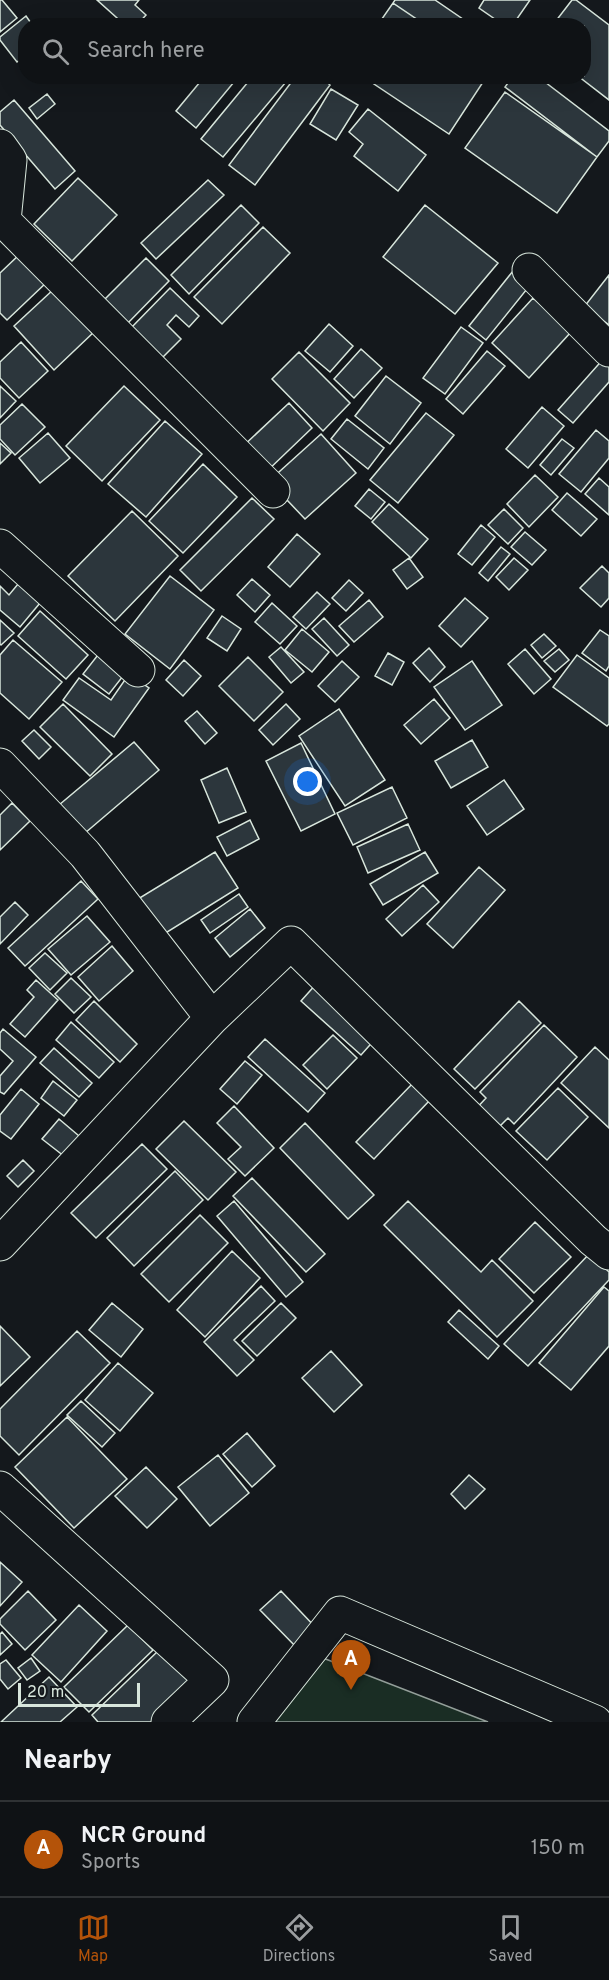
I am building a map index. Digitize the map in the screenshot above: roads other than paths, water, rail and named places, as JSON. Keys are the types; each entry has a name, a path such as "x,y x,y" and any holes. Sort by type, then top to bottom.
{"street":[{"path":"0,146 10,160 3,221 273,491"},
{"path":"529,270 609,350"},
{"path":"0,546 138,670"},
{"path":"0,765 85,854 212,1018"},
{"path":"0,1244 212,1018 291,943 604,1237"},
{"path":"0,1488 212,1680 168,1722"},
{"path":"254,1722 340,1613 595,1722"}],"place":[{"name":"NCR Ground","path":"351,1690"}]}
